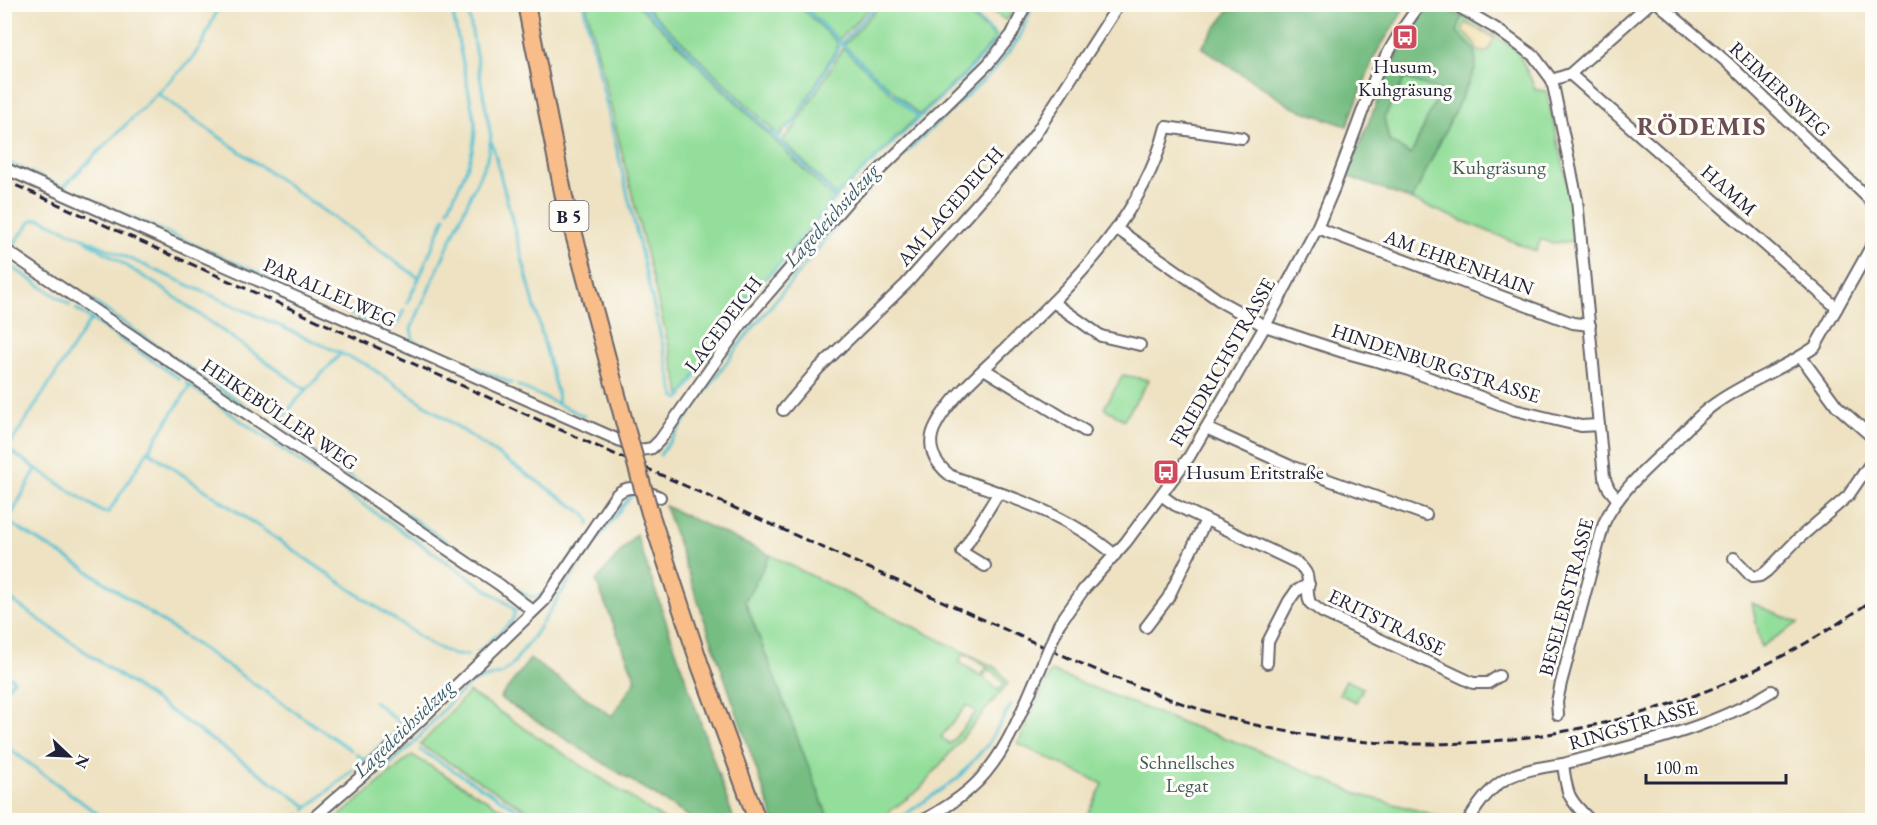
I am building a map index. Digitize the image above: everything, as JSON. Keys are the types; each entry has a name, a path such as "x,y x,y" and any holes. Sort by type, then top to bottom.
{"highway":[{"name":"B 5","path":"526,4 564,197 625,425 650,513 700,665 757,820"}],"street":[{"name":"LAGEDEICH","path":"641,450 652,448 660,440 741,325 849,200 988,64 1012,34 1026,4"},
{"name":"AM LAGEDEICH","path":"783,410 818,369 906,284 992,188 1041,126 1119,4"},
{"name":"FRIEDRICHSTRASSE","path":"924,820 970,789 986,774 1010,736 1059,624 1084,589 1115,555 1189,457 1265,326 1317,228 1335,188 1377,72 1420,4"},
{"path":"1454,4 1495,28 1534,56 1552,80 1578,200 1604,477 1609,489 1618,500"},
{"path":"1552,80 1570,74 1649,4"},
{"name":"REIMERSWEG","path":"1659,4 1729,64 1872,202"},
{"path":"1869,4 1872,9"},
{"name":"HAMM","path":"1570,74 1837,308"},
{"path":"1115,555 1092,536 1062,518 999,492 951,476 940,468 933,458 930,443 934,427 945,411 984,369 1086,268 1116,229 1152,169 1166,127 1242,138"},
{"name":"PARALLELWEG","path":"4,168 641,450"},
{"name":"AM EHRENHAIN","path":"1317,228 1573,323 1590,325"},
{"name":"HINDENBURGSTRASSE","path":"1116,229 1223,303 1265,326 1343,352 1406,369 1515,410 1581,426 1599,425"},
{"name":"BESELERSTRASSE","path":"1558,715 1557,702 1561,683 1604,523 1609,512 1698,417 1739,389 1801,357 1815,346 1872,246"},
{"name":"HEIKEBÜLLER WEG","path":"4,249 500,585 533,611"},
{"path":"1053,302 1101,336 1140,345"},
{"path":"1801,357 1837,406 1872,437"},
{"path":"984,369 1085,431"},
{"path":"1206,428 1290,466 1426,515"},
{"path":"1734,558 1752,577 1760,576 1848,496 1872,461"},
{"path":"311,820 364,774 533,611 552,590 623,488 629,487 660,496"},
{"path":"985,566 962,552 999,492"},
{"name":"ERITSTRASSE","path":"1161,495 1175,505 1297,563 1308,573 1307,592 1310,603 1322,612 1473,683 1488,683 1499,676"},
{"path":"1146,627 1168,598 1206,520"},
{"path":"1267,663 1268,642 1289,601 1296,591 1309,584"},
{"name":"RINGSTRASSE","path":"1590,820 1566,792 1563,764 1716,720 1743,709 1772,691"},
{"path":"1469,820 1479,802 1493,787 1507,778 1528,769 1563,764"}],"green space":[{"path":"1391,4 1403,11 1375,55 1347,126 1292,107 1201,47 1233,5"},
{"path":"586,5 638,5 834,199 787,256 735,309 708,356 681,396"},
{"path":"644,5 798,5 837,42 837,48 794,121 778,135"},
{"path":"803,5 872,5 839,40"},
{"path":"880,5 958,5 995,39 965,73 919,115 843,44"},
{"path":"984,5 1015,5 1009,18 1005,20"},
{"path":"1439,7 1462,16 1457,32 1475,50 1476,67 1412,200 1347,176 1393,62 1421,14","holes":["1405,78 1440,91 1411,155 1389,141 1384,118"]},
{"name":"Kuhgräsung","path":"1462,16 1517,50 1536,90 1546,91 1572,201 1575,241 1551,243 1541,239 1536,251 1412,200 1476,67 1475,50 1457,32"},
{"path":"843,48 917,117 837,196 782,140 795,127"},
{"path":"1405,77 1440,90 1411,155 1389,141 1384,118"},
{"path":"1123,375 1149,380 1124,420 1104,408"},
{"path":"665,506 770,555 745,601 829,820 774,820"},
{"path":"636,534 734,820 694,820 500,698 530,659 612,716 636,680 596,581"},
{"path":"770,555 998,669 1008,683 920,789 878,820 829,820 745,601","holes":["964,653 987,667 981,676 959,662","989,669 1004,683 998,690 983,677","967,705 976,712 950,744 941,737"]},
{"path":"1752,603 1798,623 1761,647"},
{"name":"Schnellsches Legat","path":"1051,671 1250,747 1361,795 1448,820 1085,820 1103,784 1018,744"},
{"path":"1346,680 1363,688 1356,702 1339,694"},
{"path":"469,692 665,820 543,820 420,745"},
{"path":"412,755 520,820 335,820"}],"sand":[{"path":"1466,23 1494,38 1488,52 1479,52 1474,42 1462,30"}],"waterway":[{"path":"64,186 192,59 203,42 220,4"},
{"path":"448,209 471,157 475,135 475,123 451,4"},
{"path":"467,4 491,137 487,159 411,329 416,342 511,383"},
{"path":"583,4 675,397 679,399 682,396 727,323"},
{"path":"640,4 837,198"},
{"path":"800,4 889,89"},
{"path":"787,129 795,122 841,44 877,4"},
{"path":"849,184 966,74 996,39 996,35 961,4"},
{"name":"Lagedeichsielzug","path":"660,455 742,341 855,204 884,173 995,69 1020,37 1033,4"},
{"path":"157,93 419,278 407,303"},
{"path":"894,94 918,117"},
{"path":"777,138 782,134"},
{"path":"492,143 558,403"},
{"path":"4,161 388,330 396,324 404,310"},
{"path":"730,317 782,262 842,190"},
{"path":"419,278 445,217"},
{"path":"13,245 32,220 41,219 367,365 585,514 589,525"},
{"path":"4,240 208,381"},
{"path":"87,241 165,290 306,390"},
{"path":"4,262 70,305"},
{"path":"76,309 180,379"},
{"path":"8,448 91,319"},
{"path":"278,426 299,397 341,353"},
{"path":"186,383 511,606 515,611 513,620 477,653"},
{"path":"214,385 526,595 537,597 545,591"},
{"path":"517,385 584,416"},
{"path":"4,447 102,512 108,513 190,386"},
{"path":"148,451 432,645 454,655 468,655"},
{"path":"4,529 36,469"},
{"name":"Lagedeichsielzug","path":"325,820 412,745 451,701 472,682 503,673 512,665 535,634 585,556 633,493"},
{"path":"8,522 82,567 351,750"},
{"path":"4,595 308,807"},
{"path":"4,672 14,680 4,691"},
{"path":"361,763 401,727 400,723 374,701"},
{"path":"897,820 958,778 988,744 1011,705"},
{"path":"4,745 106,820"},
{"path":"420,750 535,820"},
{"path":"356,754 365,760"},
{"path":"305,810 353,770"},
{"path":"291,820 299,815"}],"railway":[{"path":"4,180 1080,663 1191,707 1260,726 1339,739 1420,744 1500,740 1580,728 1658,708 1733,680 1805,644 1872,600"}],"place":[{"name":"Husum, Kuhgräsung","path":"1405,37"},
{"name":"Husum Eritstraße","path":"1166,472"}],"district":[{"name":"RÖDEMIS","path":"1702,126"}]}
